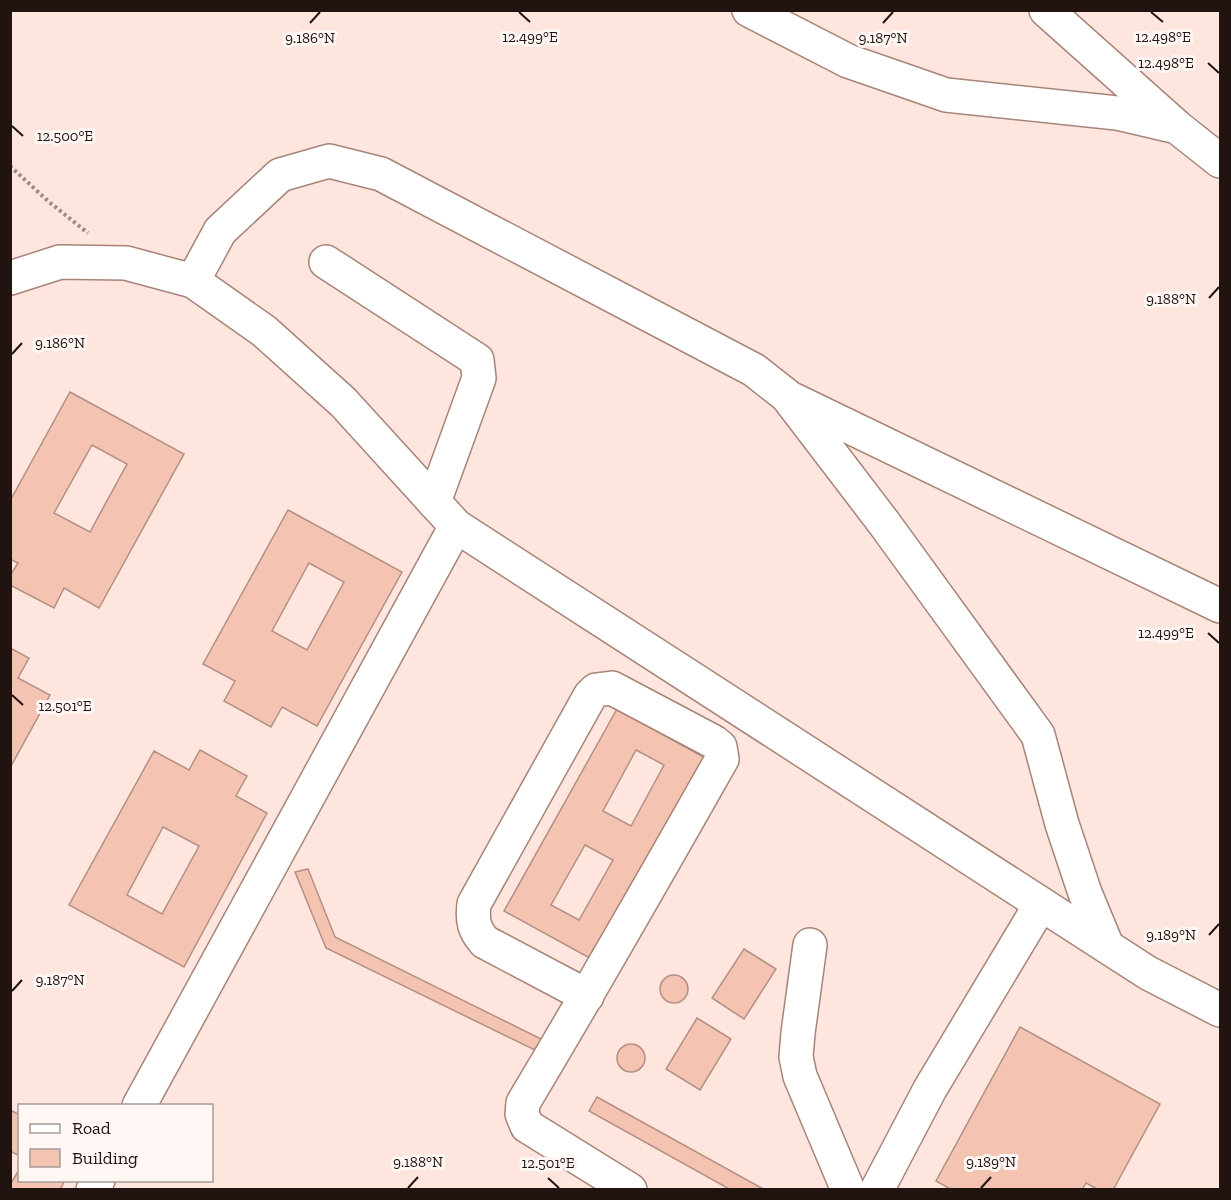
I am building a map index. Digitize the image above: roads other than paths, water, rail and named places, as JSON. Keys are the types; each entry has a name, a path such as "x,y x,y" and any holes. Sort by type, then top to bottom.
{"street":[{"path":"749,10 848,61 946,94 1117,114 1177,127"},
{"path":"1046,10 1177,127 1221,161"},
{"path":"193,281 220,231 280,175 329,161 381,174 754,369 788,396 1221,606"},
{"path":"10,278 60,262 126,263 193,281 264,331 343,402 445,514 1148,973 1220,1007"},
{"path":"140,1104 445,514 479,378 477,360 326,262"},
{"path":"788,396 884,523 1038,735 1062,824 1084,893 1107,946"},
{"path":"587,996 485,942 473,925 473,914 474,904 590,696 596,690 612,688 714,742 720,747 722,759 587,996 524,1103 523,1121 527,1126 630,1190"},
{"path":"877,1190 930,1089 1041,904"},
{"path":"810,945 796,1057 800,1076 848,1190"}]}
